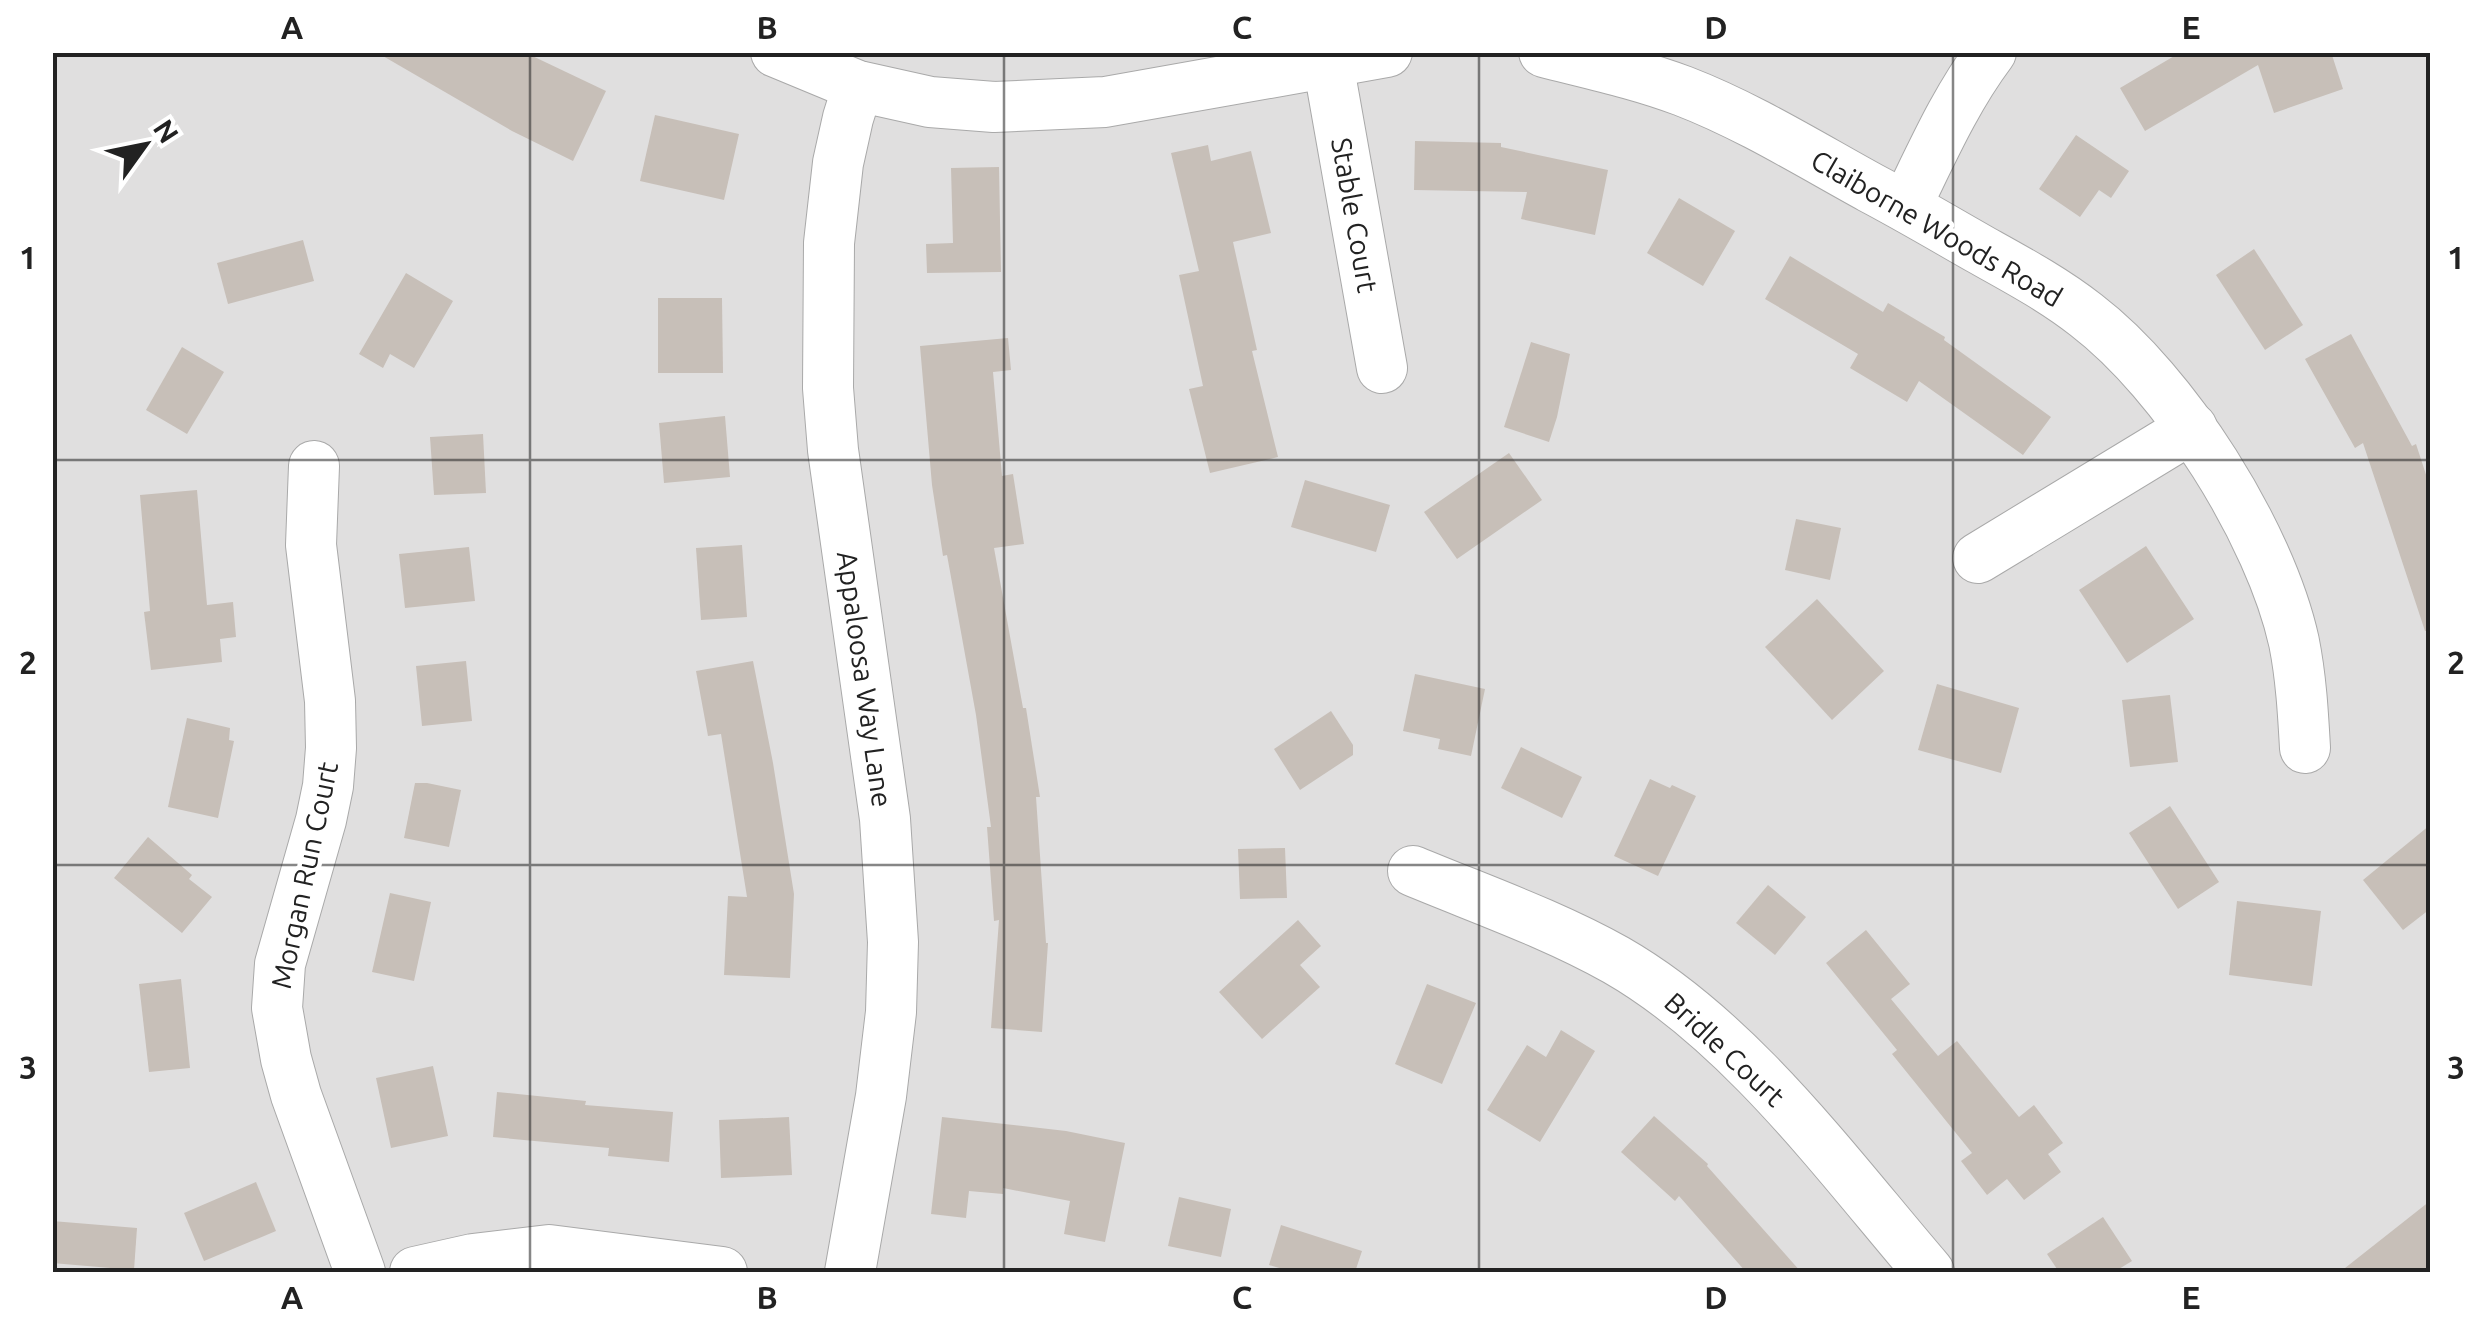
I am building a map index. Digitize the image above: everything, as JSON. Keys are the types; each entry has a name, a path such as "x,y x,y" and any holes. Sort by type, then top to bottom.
{"street":[{"path":"776,52 858,86 930,102 994,108 1105,102 1387,52"},
{"name":"Claiborne Woods Road","path":"1544,52 1618,70 1682,91 1734,114 2036,281 2088,317 2140,364 2192,428 2244,514 2270,570 2294,641 2302,694 2304,748"},
{"path":"1906,206 1954,108 1990,52"},
{"name":"Stable Court","path":"1328,62 1382,368"},
{"name":"Appaloosa Way Lane","path":"850,1272 881,1096 891,1012 893,942 885,819 833,450 828,388 829,243 838,163 858,86"},
{"path":"1978,558 2192,428"},
{"name":"Morgan Run Court","path":"314,466 310,546 330,702 331,748 321,820 280,964 277,1008 296,1095 360,1272"},
{"name":"Bridle Court","path":"1412,871 1546,926 1616,960 1667,994 1702,1022 1795,1115 1929,1272"},
{"path":"416,1272 473,1259 549,1250 722,1272"}],"shaded area":[{"path":"52,53 2424,53 2430,70 2430,1272 53,1272"}],"building":[{"path":"376,52 524,52 606,91 573,161 512,131"},
{"path":"2181,52 2331,52 2343,89 2274,113 2258,65 2145,131 2120,88"},
{"path":"655,115 739,134 724,200 640,181"},
{"path":"2076,135 2129,171 2111,198 2099,190 2080,217 2039,189"},
{"path":"1415,141 1501,143 1501,147 1608,170 1595,235 1521,219 1527,192 1414,190"},
{"path":"1208,145 1211,161 1251,151 1271,233 1233,242 1257,350 1252,351 1278,457 1210,473 1189,389 1203,386 1179,275 1199,271 1171,153"},
{"path":"999,167 1001,272 927,273 926,244 953,243 951,168"},
{"path":"1679,198 1735,231 1703,286 1647,253"},
{"path":"303,240 314,281 228,304 217,263"},
{"path":"2254,249 2303,325 2265,350 2216,275"},
{"path":"1790,256 1883,312 1888,303 1945,337 2051,417 2023,455 1919,381 1907,402 1850,368 1858,354 1765,299"},
{"path":"406,273 453,301 414,368 390,354 383,368 359,354"},
{"path":"658,298 722,298 723,373 658,373"},
{"path":"2351,334 2412,446 2416,444 2430,487 2430,630 2425,631 2363,443 2355,448 2305,359"},
{"path":"1008,338 1011,370 993,372 1002,476 1013,474 1024,544 994,548 1040,797 1036,797 1048,943 1042,1032 991,1028 999,920 994,921 987,827 991,827 976,715 932,485 920,346"},
{"path":"1531,342 1570,354 1549,442 1504,427"},
{"path":"182,347 224,372 187,434 146,410"},
{"path":"725,416 730,477 664,483 659,423"},
{"path":"483,434 486,493 434,495 430,437"},
{"path":"1509,453 1542,500 1457,559 1424,512"},
{"path":"1305,480 1390,505 1376,552 1291,527"},
{"path":"197,490 207,605 233,602 236,637 220,639 222,662 151,670 144,612 150,611 140,495"},
{"path":"1796,519 1841,528 1830,580 1785,570"},
{"path":"742,545 747,617 701,620 696,548"},
{"path":"2146,546 2194,619 2127,663 2079,590"},
{"path":"469,547 475,601 405,608 399,554"},
{"path":"1817,599 1884,671 1832,720 1765,647"},
{"path":"466,661 472,721 422,726 416,666"},
{"path":"753,661 794,894 790,978 724,975 728,896 747,897 721,734 708,736 696,671"},
{"path":"1415,674 1485,689 1471,756 1438,749 1440,739 1403,731"},
{"path":"1937,684 2019,708 2001,773 1918,750"},
{"path":"2170,695 2178,762 2130,767 2122,700"},
{"path":"1331,711 1353,745 1353,755 1300,790 1274,749"},
{"path":"187,718 230,728 229,740 234,741 218,818 168,807"},
{"path":"1521,747 1582,777 1562,818 1501,788"},
{"path":"1650,779 1696,796 1658,876 1614,856"},
{"path":"415,783 461,790 449,847 404,838"},
{"path":"2170,806 2219,882 2178,909 2129,833"},
{"path":"2430,825 2430,909 2403,930 2363,880"},
{"path":"148,837 212,897 182,933 114,878"},
{"path":"1285,848 1287,898 1240,899 1238,849"},
{"path":"1768,885 1806,917 1775,955 1736,923"},
{"path":"390,893 431,902 414,981 372,972"},
{"path":"2237,901 2321,911 2312,986 2229,975"},
{"path":"1298,920 1321,946 1300,965 1320,987 1262,1039 1219,992"},
{"path":"1866,930 1910,984 1891,999 1938,1056 1957,1041 2019,1117 2034,1105 2063,1143 2048,1154 2061,1172 2024,1200 2007,1179 1987,1195 1961,1161 1972,1153 1892,1054 1897,1050 1826,963"},
{"path":"181,979 190,1068 149,1072 139,984"},
{"path":"1427,984 1476,1003 1442,1084 1395,1064"},
{"path":"1561,1030 1595,1051 1540,1142 1487,1110 1527,1045 1546,1057"},
{"path":"433,1066 448,1136 391,1148 376,1078"},
{"path":"497,1092 673,1112 669,1162 608,1156 609,1148 493,1137"},
{"path":"1654,1116 1708,1164 1801,1272 1746,1272 1679,1196 1675,1201 1621,1152"},
{"path":"789,1117 792,1175 721,1178 719,1120"},
{"path":"942,1117 1066,1131 1125,1143 1105,1242 1064,1234 1070,1201 1003,1188 1003,1194 969,1191 966,1218 931,1214"},
{"path":"256,1182 276,1231 204,1261 184,1213"},
{"path":"1179,1197 1231,1209 1221,1257 1168,1246"},
{"path":"2430,1201 2430,1272 2340,1272"},
{"path":"2103,1217 2132,1261 2114,1272 2059,1272 2047,1254"},
{"path":"52,1221 137,1228 134,1270 52,1263"},
{"path":"1281,1225 1362,1251 1355,1272 1293,1272 1269,1265"}]}
